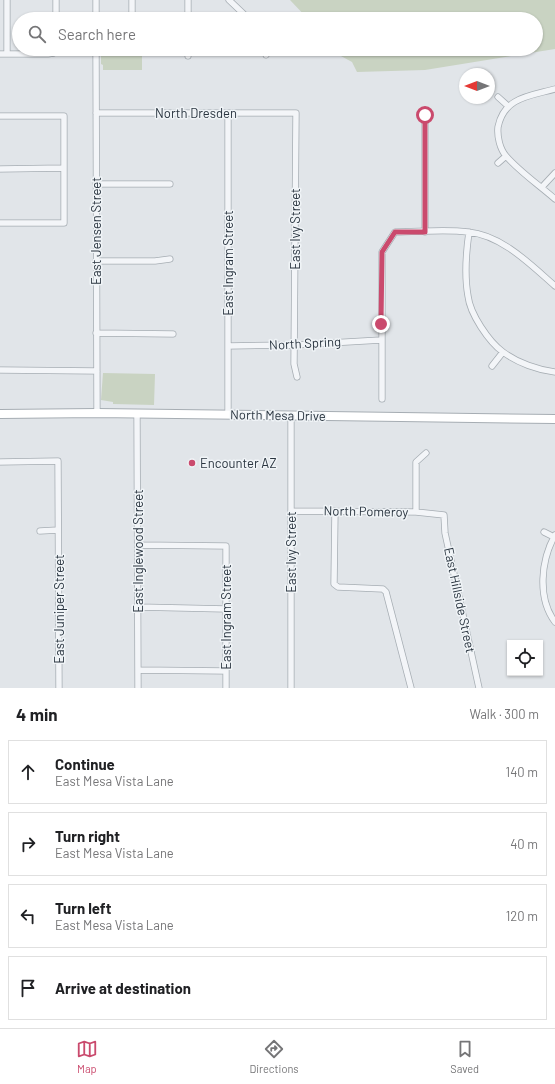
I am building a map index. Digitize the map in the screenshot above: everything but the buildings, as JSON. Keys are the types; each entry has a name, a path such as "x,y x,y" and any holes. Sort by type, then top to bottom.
{"main road":[{"name":"North Mesa Drive","path":"0,414 228,414 555,419"}],"street":[{"path":"7,0 7,54"},
{"path":"56,0 56,12"},
{"path":"96,0 96,12"},
{"path":"132,0 132,12"},
{"path":"188,0 188,12"},
{"path":"229,0 241,12"},
{"path":"0,54 12,54"},
{"name":"East Jensen Street","path":"96,56 96,413"},
{"path":"555,89 521,98 508,106 500,118 498,132 500,146 506,156 555,199"},
{"path":"498,97 508,106"},
{"name":"North Dresden","path":"96,113 296,113"},
{"name":"East Ingram Street","path":"228,113 228,414"},
{"name":"East Ivy Street","path":"296,113 294,364 297,377"},
{"path":"425,115 425,232"},
{"path":"0,116 64,116 64,223 0,222"},
{"path":"498,163 506,156"},
{"path":"0,169 64,168"},
{"path":"542,187 555,173"},
{"path":"96,184 170,184"},
{"path":"382,399 382,252 395,232 468,232 485,236 503,245 519,256 555,286"},
{"path":"468,232 465,267 468,298 480,326 503,352 529,366 555,372"},
{"path":"96,261 155,261 170,258"},
{"path":"96,333 173,334"},
{"name":"North Spring","path":"228,346 295,345 381,340"},
{"path":"492,366 503,352"},
{"path":"0,370 97,371"},
{"name":"East Inglewood Street","path":"137,414 138,688"},
{"name":"East Ivy Street","path":"291,415 291,688"},
{"path":"416,512 416,462 426,453"},
{"name":"East Juniper Street","path":"0,462 58,461 59,688"},
{"name":"North Pomeroy","path":"291,511 441,513"},
{"path":"335,511 333,581 338,587 383,589 386,592 411,688"},
{"name":"East Hillside Street","path":"441,513 444,515 445,533 479,688"},
{"path":"40,531 58,530"},
{"path":"544,532 554,536 546,555 543,569 544,584 550,615 555,622"},
{"name":"East Ingram Street","path":"138,545 226,546 226,688"},
{"path":"138,608 226,609"},
{"path":"138,670 226,671"}],"green space":[{"path":"290,0 555,0 555,49 543,51 543,12 301,12"},
{"path":"101,56 142,56 142,70 103,70 103,65 101,64"},
{"path":"341,56 512,56 425,70 357,72 352,62"},
{"path":"103,373 155,374 154,405 113,404 113,402 101,400"}],"place":[{"name":"Encounter AZ","path":"192,463"}],"route":[{"path":"381,324 382,252 395,232 425,232 425,115"}]}
